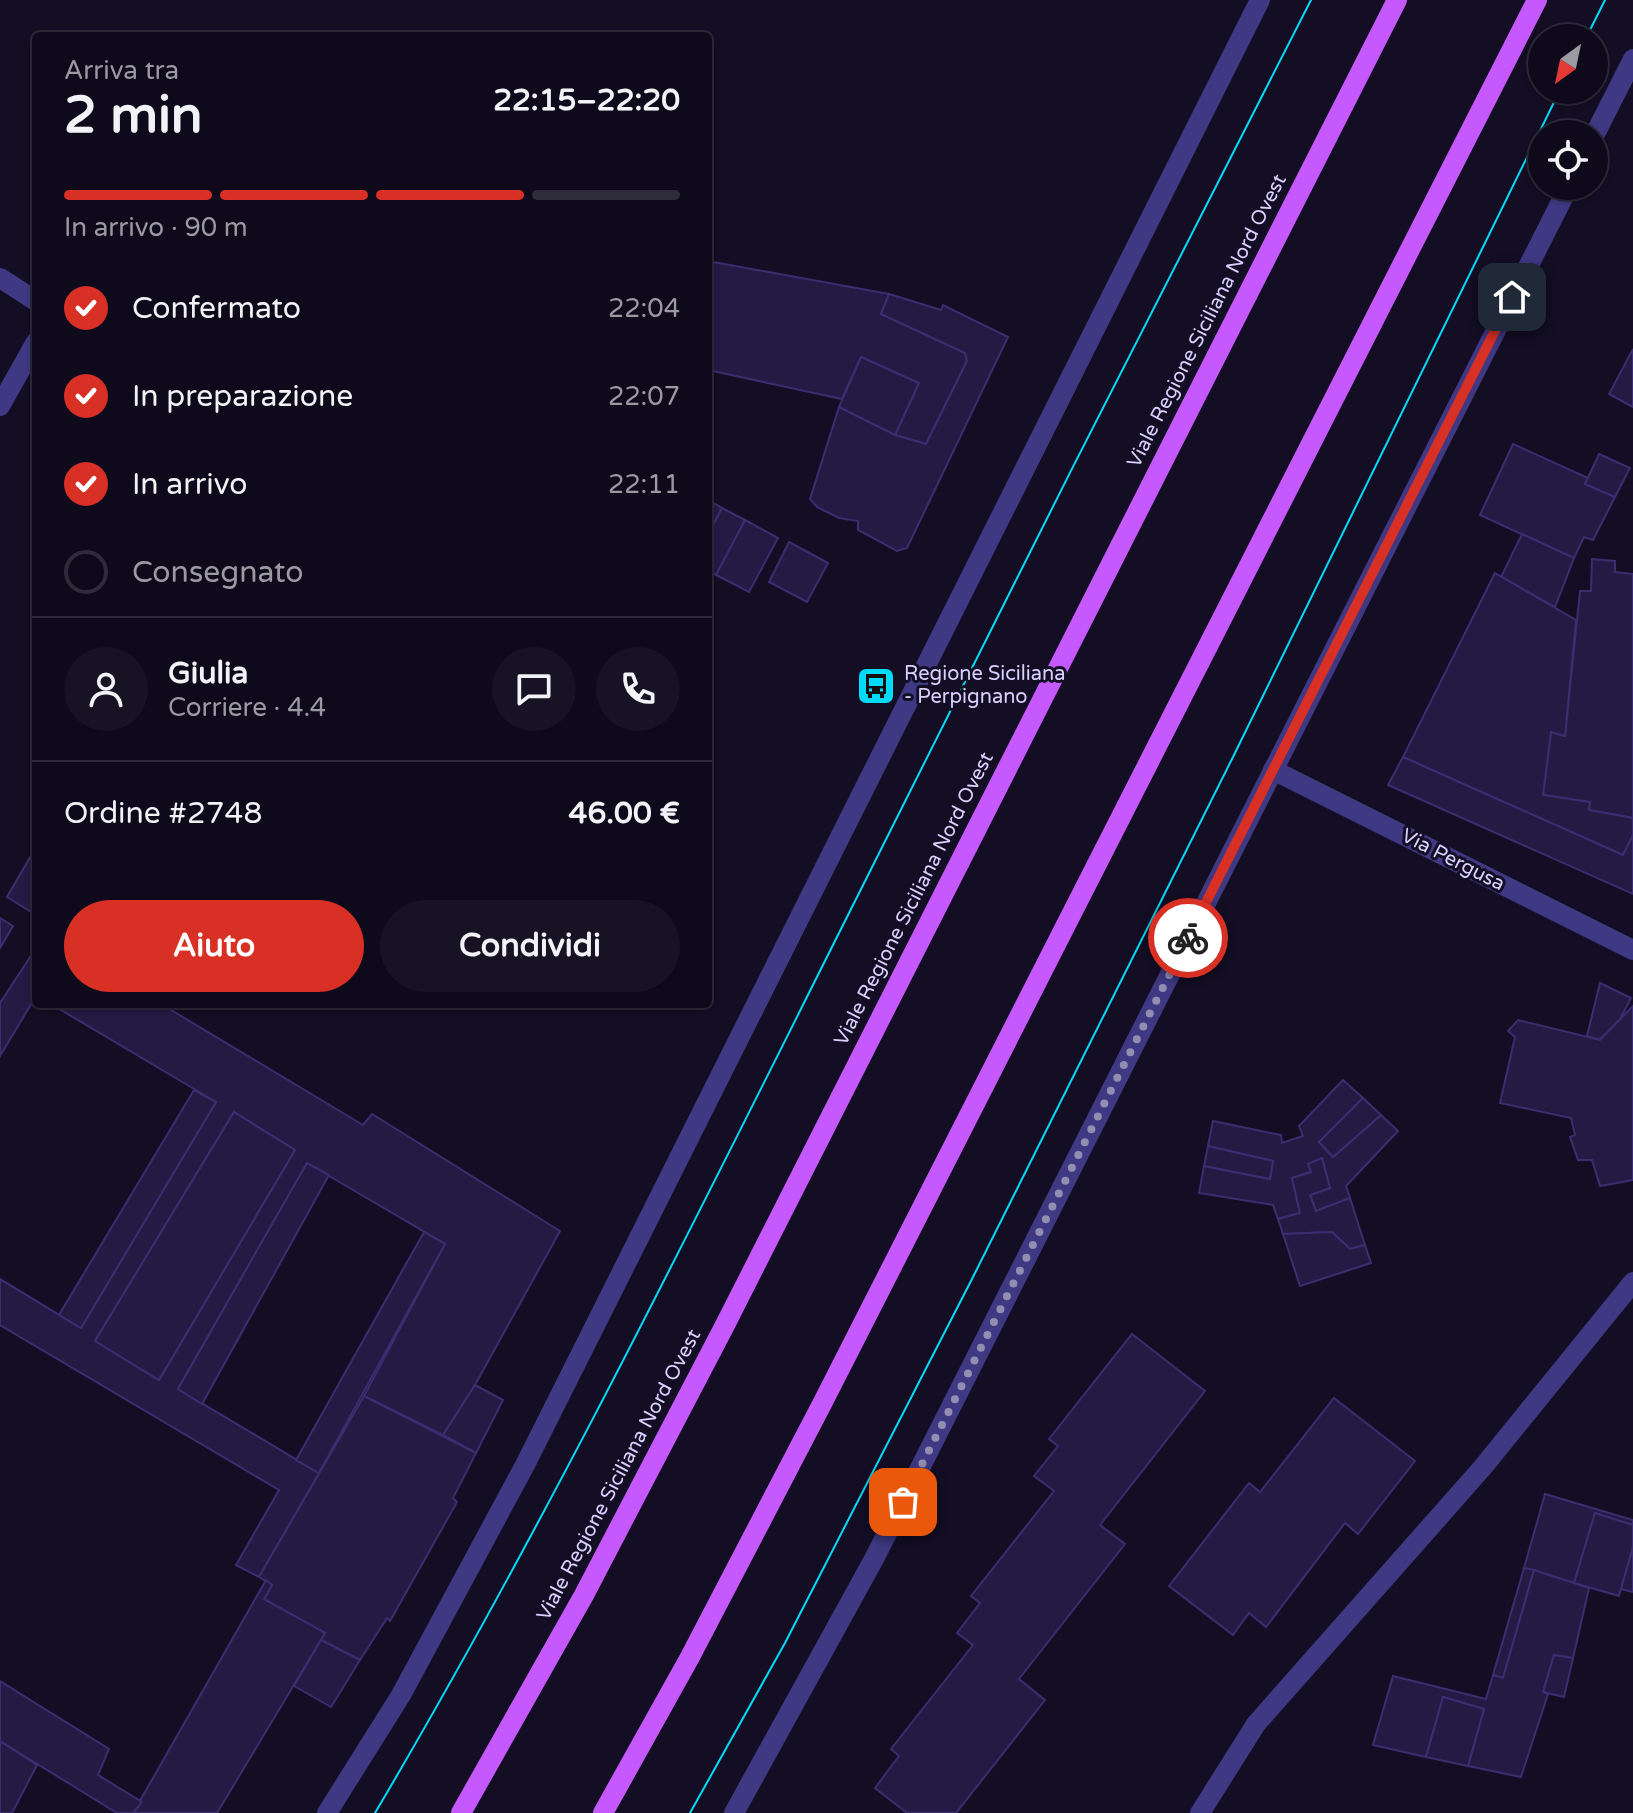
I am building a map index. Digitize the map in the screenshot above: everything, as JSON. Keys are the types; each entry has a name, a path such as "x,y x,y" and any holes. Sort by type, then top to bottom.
{"main road":[{"name":"Viale Regione Siciliana Nord Ovest","path":"461,1813 584,1595 724,1327 1397,0"},
{"path":"603,1813 690,1657 823,1402 1537,0"}],"street":[{"path":"327,1813 401,1695 525,1465 1260,0"},
{"path":"1602,120 1633,59"},
{"path":"734,1813 874,1559 1562,200"},
{"path":"0,278 32,298"},
{"path":"0,406 32,349"},
{"name":"Via Pergusa","path":"1273,770 1633,950"},
{"path":"1200,1813 1256,1724 1483,1467 1633,1282"}],"building":[{"path":"712,262 889,294 881,314 965,353 967,361 926,444 895,435 919,383 861,357 842,399 712,371"},
{"path":"889,294 941,310 943,305 1008,337 907,548 897,551 858,530 858,521 839,518 817,507 810,499 839,407 895,435 926,444 967,361 965,353 881,314"},
{"path":"1633,349 1633,407 1609,394"},
{"path":"861,357 919,383 895,435 839,407"},
{"path":"1513,444 1588,478 1585,484 1615,497 1593,540 1584,537 1574,558 1480,515"},
{"path":"1599,454 1630,468 1615,497 1585,484"},
{"path":"712,502 722,508 712,527"},
{"path":"722,508 745,520 716,575 712,572 712,527"},
{"path":"745,520 778,538 749,592 716,575"},
{"path":"1522,534 1574,558 1555,607 1501,577"},
{"path":"789,542 828,563 807,602 769,582"},
{"path":"1592,559 1615,561 1615,572 1633,574 1633,818 1589,810 1590,802 1543,795 1551,732 1565,736 1580,591 1591,591"},
{"path":"1495,573 1576,620 1565,736 1551,732 1543,795 1590,802 1589,810 1633,818 1633,835 1623,855 1403,757"},
{"path":"1403,757 1623,855 1633,835 1633,894 1388,785"},
{"path":"32,854 32,913 7,897"},
{"path":"0,918 13,926 0,948"},
{"path":"32,954 32,1003 0,1056 0,1003"},
{"path":"1600,983 1631,998 1620,1019 1600,1040 1587,1036"},
{"path":"1633,1006 1633,1180 1600,1186 1592,1160 1578,1160 1570,1137 1575,1135 1571,1118 1500,1103 1515,1037 1508,1031 1518,1020 1600,1040"},
{"path":"58,1008 168,1008 363,1125 372,1114 560,1231 475,1385 443,1435 364,1396 445,1244 307,1163 178,1389 319,1473 259,1577 236,1565 279,1490 0,1325 0,1279 81,1328 216,1102","holes":["234,1112 295,1150 159,1380 95,1341"]},
{"path":"1343,1080 1363,1098 1319,1142 1333,1157 1381,1115 1398,1131 1346,1186 1350,1198 1316,1211 1310,1195 1330,1188 1322,1158 1308,1164 1311,1172 1292,1178 1300,1213 1278,1219 1273,1205 1199,1193 1204,1166 1270,1179 1273,1161 1208,1146 1213,1121 1281,1135 1282,1143 1303,1136 1299,1126"},
{"path":"194,1090 216,1102 81,1328 59,1315"},
{"path":"1363,1098 1381,1115 1333,1157 1319,1142"},
{"path":"234,1112 295,1150 159,1380 95,1341"},
{"path":"1208,1146 1273,1161 1270,1179 1204,1166"},
{"path":"1322,1158 1330,1188 1310,1195 1316,1211 1350,1198 1365,1245 1350,1249 1332,1232 1283,1234 1278,1219 1300,1213 1292,1178 1311,1172 1308,1164"},
{"path":"307,1163 329,1175 202,1404 178,1389"},
{"path":"424,1232 445,1244 319,1473 296,1460"},
{"path":"1332,1232 1350,1249 1365,1245 1371,1263 1300,1286 1283,1234"},
{"path":"1132,1334 1205,1391 1100,1525 1125,1544 1019,1679 1045,1700 956,1813 907,1813 875,1788 899,1756 891,1749 973,1645 957,1633 980,1603 971,1596 1054,1491 1034,1476 1058,1446 1049,1439"},
{"path":"475,1385 503,1400 476,1453 443,1435"},
{"path":"364,1396 476,1453 453,1498 457,1502 390,1621 387,1618 360,1660 321,1640 325,1633 264,1599 272,1585 259,1577"},
{"path":"1334,1398 1415,1461 1358,1534 1345,1523 1266,1627 1249,1613 1233,1635 1169,1586 1249,1483 1260,1492"},
{"path":"1545,1494 1633,1520 1633,1525 1595,1513 1574,1583 1524,1568"},
{"path":"1595,1513 1633,1525 1633,1547 1619,1596 1574,1583"},
{"path":"1633,1547 1633,1592 1621,1589"},
{"path":"1524,1568 1534,1570 1503,1678 1493,1675"},
{"path":"1534,1570 1589,1588 1573,1658 1554,1655 1543,1692 1548,1694 1521,1777 1468,1766 1484,1709 1443,1697 1426,1757 1373,1745 1393,1676 1486,1699 1493,1675 1503,1678"},
{"path":"266,1580 272,1585 264,1599 325,1633 217,1813 133,1813"},
{"path":"321,1640 360,1660 331,1707 294,1686"},
{"path":"1554,1655 1573,1658 1564,1697 1543,1692"},
{"path":"0,1681 109,1749 98,1775 142,1802 133,1813 117,1813 0,1741"},
{"path":"1443,1697 1484,1709 1468,1766 1426,1757"},
{"path":"0,1741 37,1765 12,1813 0,1813"}],"tram line":[{"path":"375,1813 498,1597 614,1377 1311,0"},
{"path":"1593,24 1605,0"},
{"path":"690,1813 785,1643 972,1279 1232,759 1553,104"}],"way so far":[{"path":"903,1502 1188,938"}],"place":[{"name":"Regione Siciliana - Perpignano","path":"876,686"}],"route":[{"path":"1188,938 1512,297"}]}
